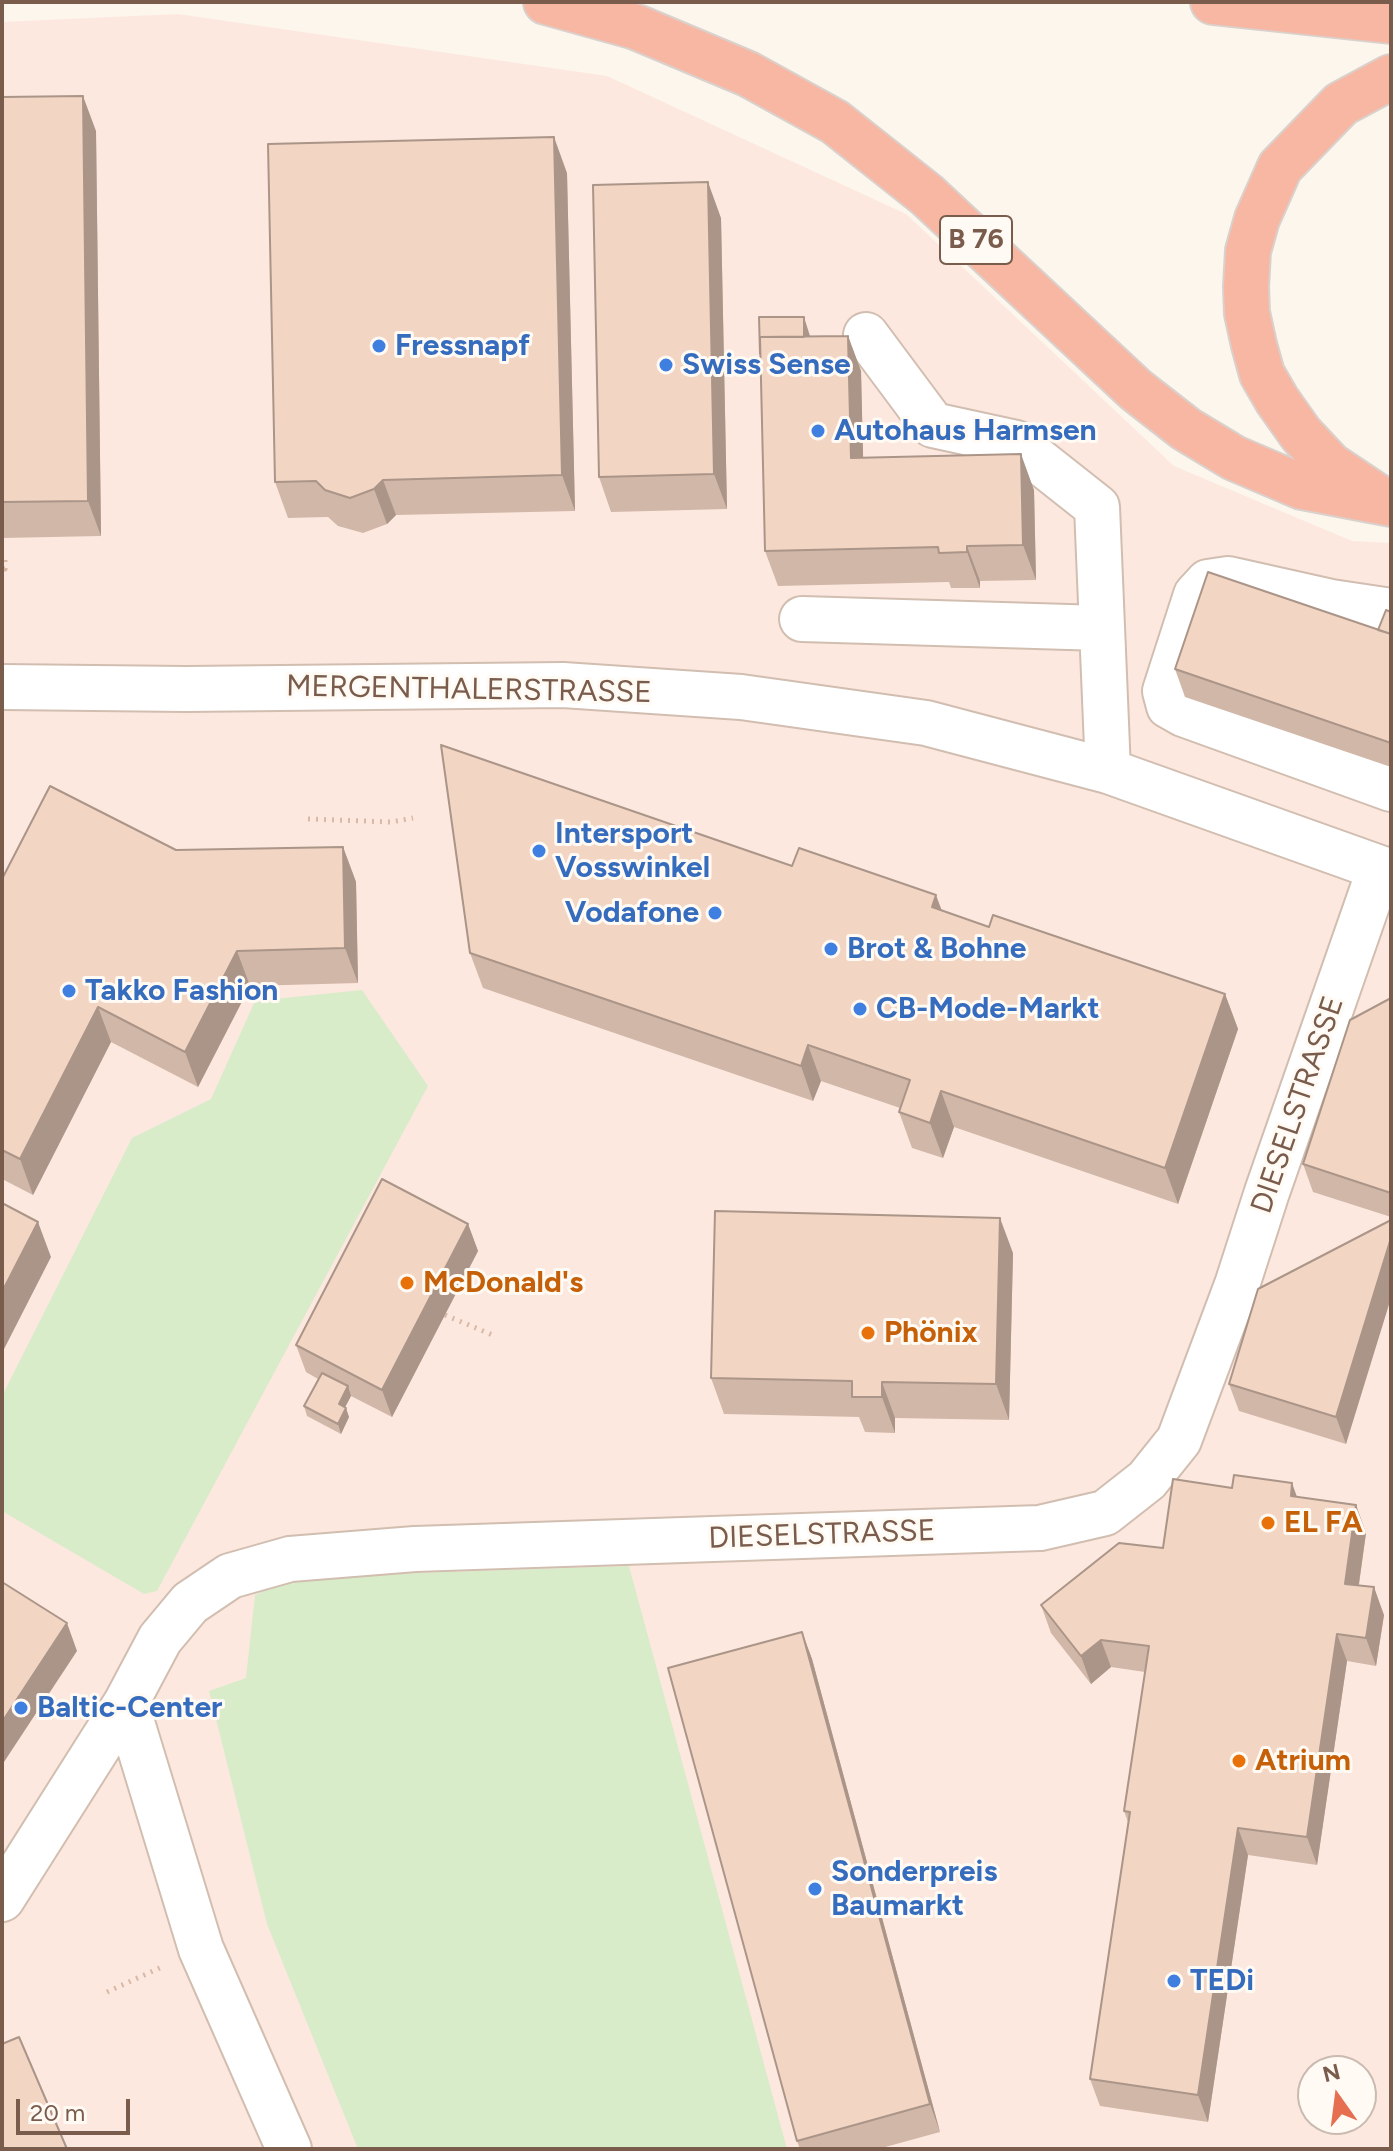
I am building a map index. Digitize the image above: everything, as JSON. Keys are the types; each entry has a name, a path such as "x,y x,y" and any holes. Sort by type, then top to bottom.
{"highway":[{"name":"B 76","path":"546,2 636,27 748,74 835,122 927,195 1136,390 1186,429 1234,458 1302,487 1389,504"},
{"path":"1213,2 1391,21"},
{"name":"B 76","path":"1389,504 1330,465 1301,434 1277,400 1262,374 1254,345 1247,313 1246,287 1248,251 1257,219 1280,167 1341,104 1391,77"}],"street":[{"path":"866,335 933,425 1016,443 1097,507 1108,771"},
{"path":"1391,611 1331,602 1228,579 1208,582 1196,595 1165,691 1169,706 1183,714 1391,789"},
{"path":"802,619 1102,628"},
{"name":"MERGENTHALERSTRASSE","path":"2,687 186,689 563,685 741,697 926,723 1108,771 1386,870"},
{"name":"DIESELSTRASSE","path":"2,1899 126,1703 160,1639 190,1603 230,1576 290,1559 415,1549 1040,1528 1105,1513 1147,1480 1179,1440 1386,870"},
{"path":"126,1703 201,1949 289,2149"}],"path":[{"path":"2,555 5,555 5,569 2,569"},
{"path":"308,819 391,822 413,818"},
{"path":"445,1315 495,1336"},
{"path":"107,1992 201,1949"}],"shaded area":[{"path":"178,14 607,76 906,214 1174,466 1352,541 1391,543 1391,2149 2,2149 2,22"}],"green space":[{"path":"362,990 428,1086 157,1591 144,1594 2,1511 2,1396 132,1138 211,1099 255,1001"},
{"path":"629,1566 787,2149 358,2149 267,1924 209,1691 246,1678 255,1595 295,1577"}],"building":[{"path":"83,96 88,501 2,502 2,97"},
{"path":"554,137 562,475 383,480 374,489 350,498 325,490 316,481 275,482 268,144"},
{"name":"Swiss Sense","path":"708,182 714,474 599,477 593,185"},
{"path":"759,317 804,317 804,337 760,337 760,354"},
{"name":"Autohaus Harmsen","path":"848,336 851,458 1021,454 1023,545 967,546 967,552 939,553 938,547 765,551 760,337"},
{"path":"1208,572 1391,634 1391,743 1175,669"},
{"path":"1386,610 1391,612 1391,634 1378,630"},
{"name":"CB-Mode-Markt","path":"441,745 792,866 799,848 936,895 932,907 989,927 993,915 1225,994 1165,1168 941,1091 930,1123 899,1112 910,1080 808,1045 801,1066 470,953"},
{"path":"50,786 176,850 343,847 345,948 237,951 185,1052 98,1007 20,1159 2,1150 2,879"},
{"path":"1391,998 1391,1193 1303,1164 1350,1020"},
{"name":"McDonald's","path":"382,1179 468,1224 382,1390 296,1345"},
{"path":"2,1203 38,1222 2,1292"},
{"name":"Phönix","path":"715,1211 1000,1218 996,1384 882,1382 882,1397 852,1397 852,1381 711,1378"},
{"path":"1391,1220 1391,1238 1336,1417 1229,1384 1258,1289"},
{"path":"322,1373 348,1386 339,1404 346,1408 338,1424 304,1406"},
{"name":"Atrium","path":"1234,1475 1292,1483 1291,1496 1356,1505 1345,1584 1374,1587 1366,1638 1337,1634 1307,1837 1238,1828 1198,2095 1090,2079 1130,1812 1124,1811 1149,1646 1101,1640 1081,1656 1041,1605 1119,1543 1163,1548 1173,1479 1232,1488"},
{"path":"2,1582 67,1623 2,1722"},
{"path":"802,1632 930,2104 797,2141 668,1668"},
{"path":"19,2037 67,2149 2,2149 2,2044"}],"place":[{"name":"Fressnapf","path":"379,346"},
{"name":"Swiss Sense","path":"666,365"},
{"name":"Autohaus Harmsen","path":"818,431"},
{"name":"Intersport Vosswinkel","path":"539,851"},
{"name":"Vodafone","path":"715,913"},
{"name":"Brot & Bohne","path":"831,949"},
{"name":"Takko Fashion","path":"69,991"},
{"name":"CB-Mode-Markt","path":"860,1009"},
{"name":"McDonald's","path":"407,1283"},
{"name":"Phönix","path":"868,1333"},
{"name":"EL FA","path":"1268,1523"},
{"name":"Baltic-Center","path":"21,1708"},
{"name":"Atrium","path":"1239,1761"},
{"name":"Sonderpreis Baumarkt","path":"815,1889"},
{"name":"TEDi","path":"1174,1981"}]}
